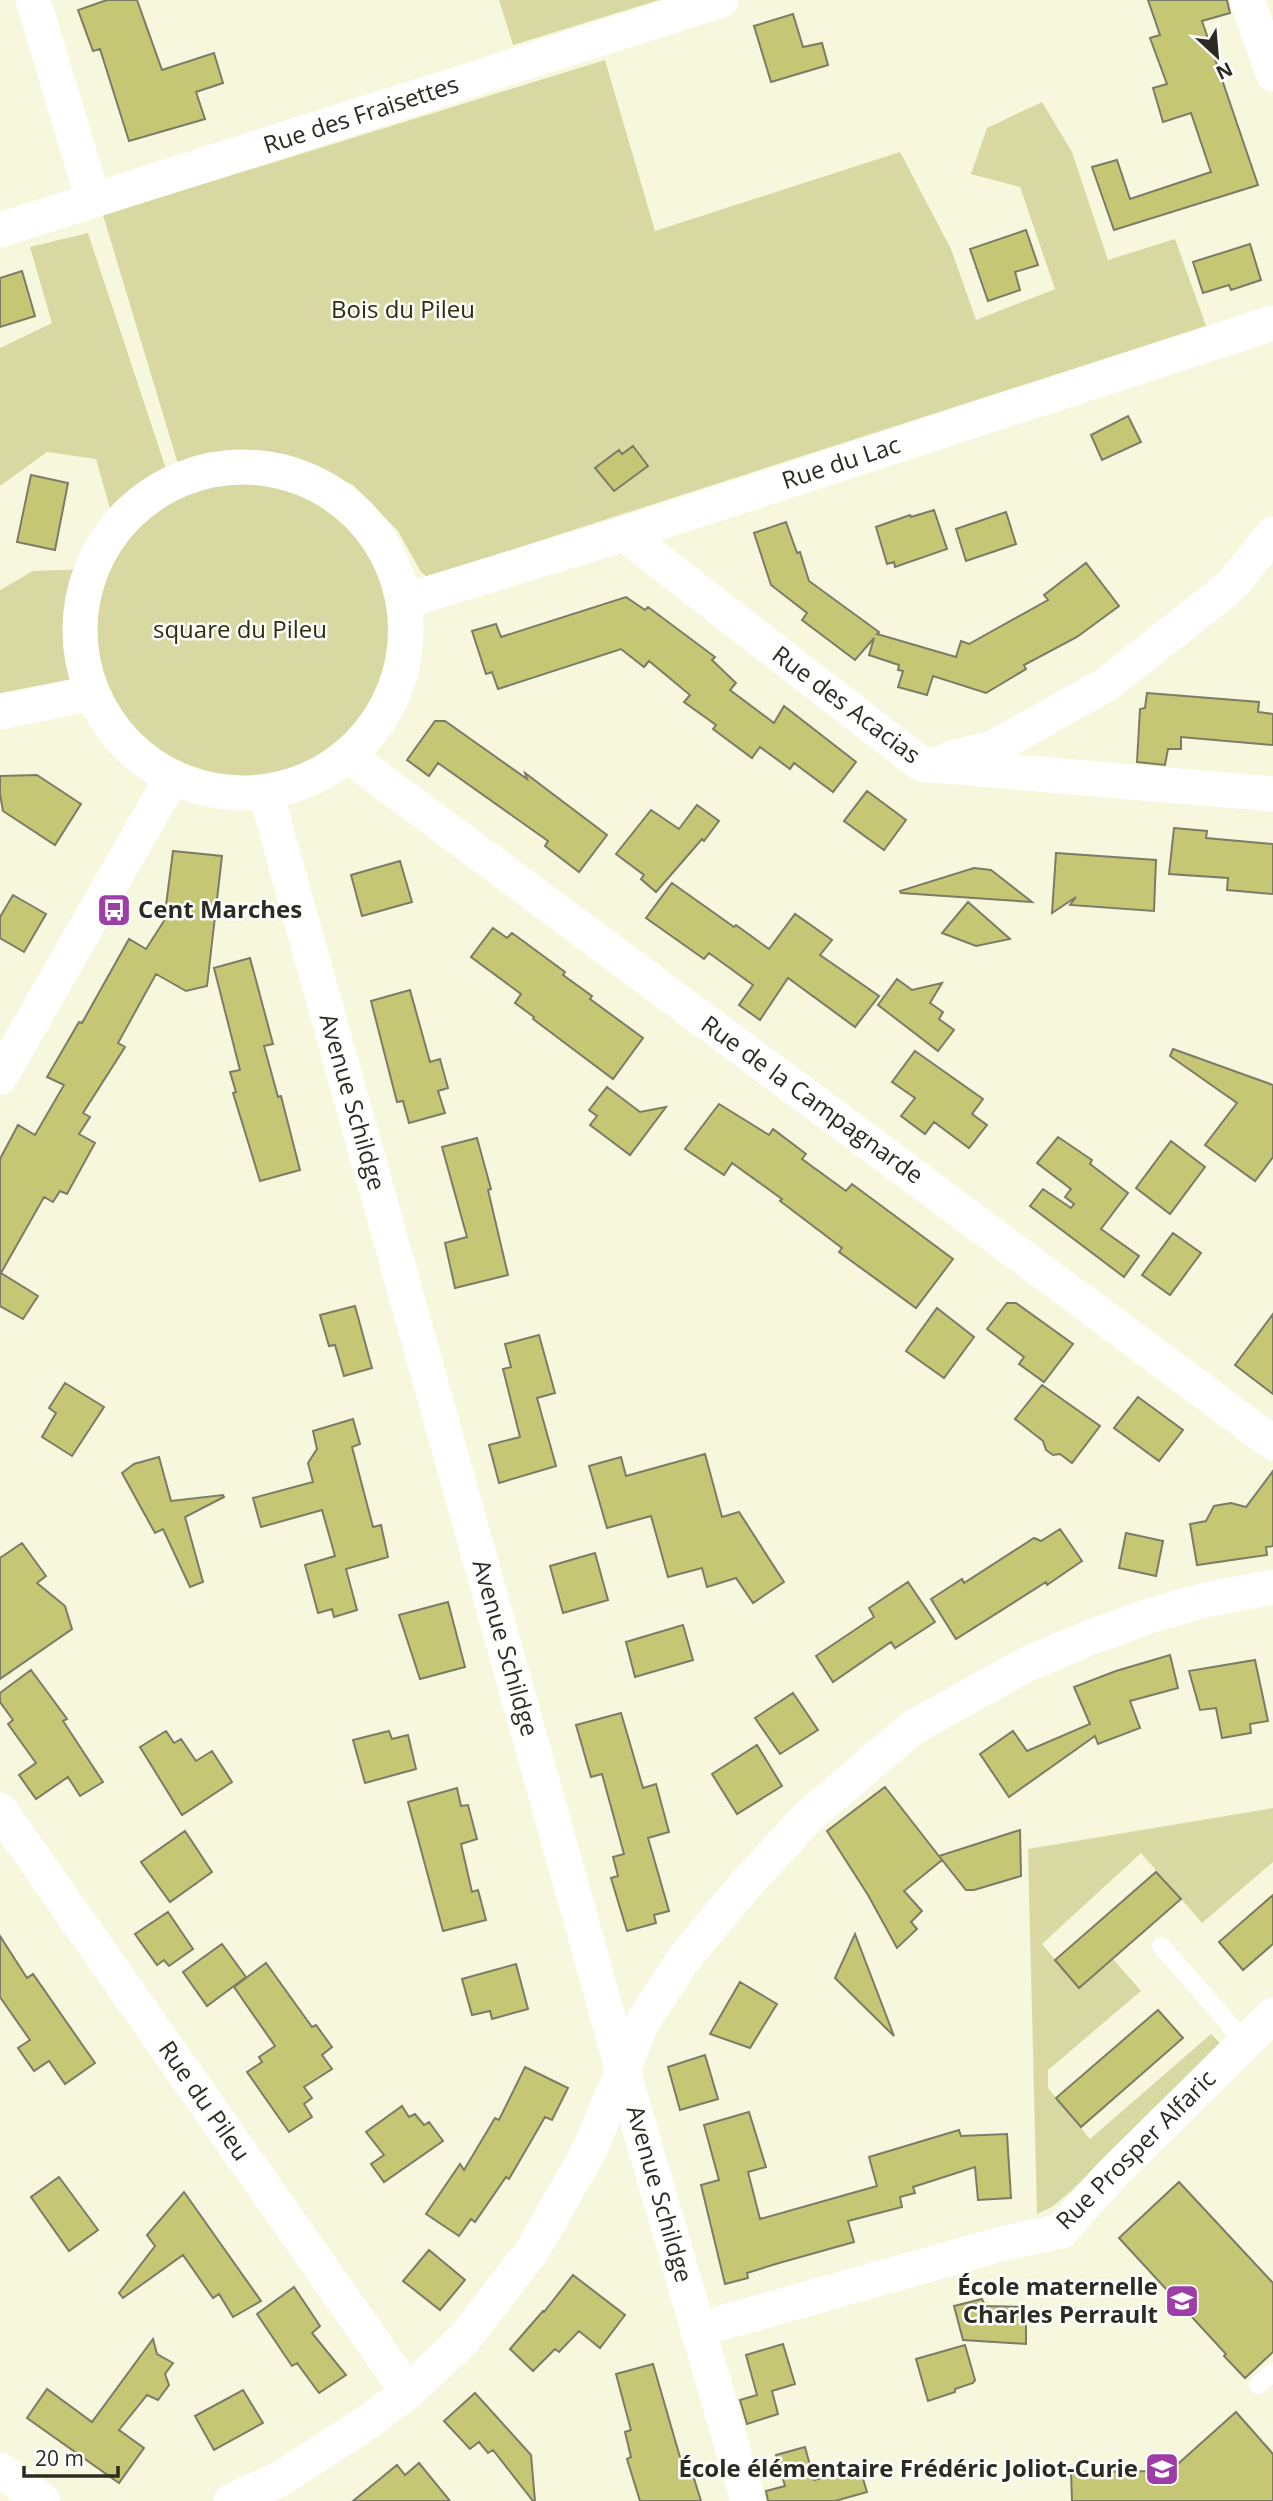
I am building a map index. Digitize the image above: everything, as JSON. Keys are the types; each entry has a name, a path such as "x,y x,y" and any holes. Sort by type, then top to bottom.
{"street":[{"path":"33,0 93,199"},
{"name":"Rue des Fraisettes","path":"0,230 721,0"},
{"path":"1247,0 1273,74"},
{"name":"Rue du Lac","path":"408,600 624,534 1273,323"},
{"path":"249,468 282,472 320,487 351,508 376,533 396,567 408,600 402,654 390,699 351,758 311,782 266,794 228,794 172,778 124,743 92,693 79,625 95,557 138,502 176,478 249,468"},
{"name":"Rue des Acacias","path":"624,534 921,764 1273,794"},
{"path":"921,764 993,748 1107,684 1231,586 1273,534"},
{"path":"0,712 92,693"},
{"name":"Rue de la Campagnarde","path":"351,758 1273,1443"},
{"path":"0,1077 172,778"},
{"name":"Avenue Schildge","path":"266,794 623,2071 748,2501"},
{"path":"231,2501 282,2478 316,2457 408,2392 463,2340 531,2251 590,2150 643,2021 683,1960 745,1885 808,1817 912,1728 1027,1664 1089,1638 1205,1600 1273,1587"},
{"name":"Rue du Pileu","path":"0,1810 408,2392"},
{"name":"Rue Prosper Alfaric","path":"697,2330 1001,2244 1061,2231 1112,2174 1273,2015"},
{"path":"0,2470 43,2501"}],"lane":[{"path":"1161,1946 1226,2020 1243,2044"},
{"path":"1258,2385 1273,2372"}],"green space":[{"path":"499,0 659,0 513,45"},
{"name":"Bois du Pileu","path":"605,60 655,231 900,152 951,249 976,320 1055,289 1020,187 971,174 987,128 1042,102 1072,152 1108,260 1175,239 1206,326 427,577 421,572 398,531 353,485 270,455 235,456 178,464 103,215"},
{"path":"88,233 166,469 129,494 111,512 96,459 47,452 0,486 0,348 52,323 30,247"},
{"name":"square du Pileu","path":"241,483 270,486 297,494 323,508 345,526 363,548 377,574 385,601 388,630 385,659 377,686 363,712 345,734 323,752 297,766 270,774 241,777 212,774 185,766 159,752 137,734 119,712 105,686 97,659 94,630 97,601 105,574 119,548 137,526 159,508 185,494 212,486"},
{"path":"88,569 74,622 83,677 0,693 0,590 33,571"},
{"path":"1273,1808 1273,1862 1202,1923 1141,1853 1042,1944 1079,1988 1113,1959 1141,1991 1048,2070 1048,2088 1090,2139 1211,2034 1221,2044 1071,2191 1052,2207 1037,2214 1028,1849"}],"building":[{"path":"107,0 137,0 162,70 214,53 223,83 196,92 205,119 129,141 100,49 93,51 78,10"},
{"path":"1148,0 1227,0 1230,13 1202,21 1258,185 1114,230 1092,167 1117,160 1130,199 1211,172 1191,113 1163,122 1153,88 1167,84 1150,38 1160,35"},
{"path":"793,14 803,47 822,43 828,65 771,82 754,26"},
{"path":"1026,230 1038,265 1015,272 1020,290 988,301 970,249"},
{"path":"1250,244 1261,280 1231,290 1229,285 1203,293 1193,262"},
{"path":"22,271 35,316 0,327 0,278"},
{"path":"1128,416 1141,442 1102,460 1091,435"},
{"path":"633,446 648,466 614,491 595,468 619,450 622,454"},
{"path":"31,475 68,483 55,550 17,542"},
{"path":"934,510 947,549 895,567 894,562 887,564 876,527"},
{"path":"1006,512 1016,544 966,561 956,529"},
{"path":"786,522 797,553 800,552 809,581 879,632 877,634 956,657 961,641 969,644 1048,600 1044,595 1086,563 1119,606 1077,637 1024,665 1026,669 986,693 933,676 927,695 898,687 903,671 898,670 899,665 869,655 874,638 855,660 802,620 807,613 771,585 754,533"},
{"path":"626,597 645,610 648,607 715,657 712,660 736,683 730,690 774,723 784,706 856,762 833,792 794,763 790,769 760,747 752,758 713,729 716,725 684,702 690,695 649,661 644,667 621,649 498,689 492,672 486,674 472,631 496,624 501,637"},
{"path":"1147,693 1259,702 1258,712 1273,714 1273,745 1181,737 1181,749 1168,749 1165,765 1137,762 1140,709 1145,708"},
{"path":"435,721 445,721 527,779 525,773 607,835 579,872 545,846 548,841 438,763 429,776 407,760"},
{"path":"37,775 81,804 55,845 3,811 0,776"},
{"path":"867,791 906,820 884,850 844,821"},
{"path":"697,805 719,821 656,892 641,879 644,875 616,854 651,810 679,829"},
{"path":"1174,828 1207,831 1206,838 1273,844 1273,894 1227,890 1228,878 1169,874"},
{"path":"173,851 222,856 207,986 186,991 156,974 118,1043 125,1047 83,1113 90,1117 79,1134 95,1143 67,1194 60,1191 53,1202 44,1197 1,1273 38,1296 23,1319 0,1306 0,1159 18,1125 35,1135 64,1085 47,1077 79,1022 82,1023 129,939 146,949 164,921"},
{"path":"1056,853 1156,860 1154,911 1070,905 1076,897 1052,913"},
{"path":"400,861 412,902 362,916 351,875"},
{"path":"974,868 991,870 1032,902 900,891"},
{"path":"672,883 769,949 795,914 832,940 820,955 879,996 855,1027 788,978 760,1020 739,1005 753,985 709,953 704,959 646,918"},
{"path":"13,895 46,914 24,952 0,938 0,917"},
{"path":"968,902 1010,939 976,946 942,933"},
{"path":"493,928 507,938 512,933 523,941 565,972 563,975 592,996 590,999 643,1038 613,1079 533,1019 534,1017 515,1003 521,994 471,957"},
{"path":"250,958 273,1044 264,1046 278,1097 281,1096 300,1170 260,1181 233,1093 236,1092 230,1072 240,1070 214,968"},
{"path":"897,979 912,990 942,983 930,1003 943,1012 939,1019 954,1030 938,1051 878,1005"},
{"path":"410,990 430,1062 440,1059 448,1088 438,1091 445,1113 409,1123 403,1101 397,1102 371,1001"},
{"path":"1173,1049 1273,1085 1273,1157 1255,1181 1205,1145 1237,1103 1170,1056"},
{"path":"915,1051 983,1099 972,1114 987,1125 969,1148 934,1122 925,1134 901,1116 915,1098 892,1082"},
{"path":"607,1087 640,1112 666,1107 630,1155 590,1125 597,1116 589,1110"},
{"path":"719,1104 769,1135 773,1129 806,1154 802,1159 846,1191 852,1184 953,1259 916,1308 839,1252 842,1248 732,1163 724,1175 685,1149"},
{"path":"1058,1137 1092,1160 1090,1164 1128,1193 1101,1229 1139,1256 1124,1277 1030,1206 1043,1189 1071,1208 1074,1204 1065,1197 1071,1189 1037,1163"},
{"path":"477,1138 491,1189 488,1190 508,1275 455,1288 445,1243 467,1237 442,1147"},
{"path":"1171,1141 1205,1167 1170,1214 1136,1188"},
{"path":"1173,1233 1201,1253 1170,1295 1142,1275"},
{"path":"1007,1303 1016,1303 1073,1344 1044,1382 1019,1364 1024,1357 987,1329"},
{"path":"355,1306 372,1368 344,1376 335,1345 329,1346 320,1315"},
{"path":"937,1308 974,1337 944,1378 906,1351"},
{"path":"1273,1314 1273,1394 1235,1365"},
{"path":"539,1335 555,1393 537,1398 556,1466 499,1483 489,1445 520,1437 503,1369 511,1367 505,1344"},
{"path":"65,1383 104,1407 72,1456 42,1437 56,1413 49,1408"},
{"path":"1042,1385 1100,1426 1072,1463 1060,1454 1053,1455 1046,1450 1043,1441 1015,1419"},
{"path":"1138,1397 1183,1430 1159,1461 1114,1428"},
{"path":"353,1419 360,1444 352,1447 373,1527 381,1525 388,1557 346,1569 357,1610 334,1617 332,1609 318,1613 305,1565 335,1556 322,1510 261,1527 253,1498 313,1482 308,1463 317,1449 313,1431"},
{"path":"705,1454 722,1517 739,1512 784,1582 753,1603 736,1578 707,1587 702,1568 668,1577 651,1516 607,1528 589,1466 621,1457 626,1476"},
{"path":"159,1457 171,1501 224,1497 185,1517 203,1582 190,1587 163,1529 155,1533 122,1473 134,1464"},
{"path":"1273,1471 1273,1546 1266,1547 1267,1555 1197,1565 1190,1524 1206,1521 1214,1506 1231,1503 1246,1507"},
{"path":"1060,1529 1082,1561 956,1639 931,1599 962,1579 964,1583 1034,1538 1041,1541"},
{"path":"1126,1533 1163,1541 1156,1576 1119,1568"},
{"path":"22,1543 46,1576 37,1583 65,1606 72,1629 0,1679 0,1558"},
{"path":"595,1553 608,1600 563,1613 550,1566"},
{"path":"908,1582 935,1622 895,1648 891,1642 833,1682 816,1656 874,1617 869,1608"},
{"path":"448,1602 465,1667 420,1679 399,1615"},
{"path":"683,1625 693,1660 635,1677 626,1642"},
{"path":"1170,1655 1178,1688 1130,1701 1140,1728 1098,1744 1095,1736 1009,1797 980,1754 1013,1731 1027,1751 1090,1724 1074,1687"},
{"path":"1255,1660 1268,1721 1250,1724 1251,1733 1222,1738 1216,1708 1200,1710 1189,1671"},
{"path":"31,1670 67,1719 63,1721 103,1782 80,1796 68,1777 36,1799 19,1775 36,1763 8,1724 13,1720 0,1702 0,1693"},
{"path":"793,1693 818,1730 780,1754 755,1718"},
{"path":"621,1713 643,1788 656,1784 669,1832 648,1838 669,1911 654,1915 656,1923 627,1931 611,1878 618,1876 613,1857 624,1854 602,1774 591,1777 576,1725"},
{"path":"166,1731 174,1743 181,1739 196,1761 212,1751 232,1782 182,1815 140,1747"},
{"path":"389,1731 392,1739 408,1735 416,1769 365,1783 353,1740"},
{"path":"757,1745 782,1786 737,1814 712,1774"},
{"path":"885,1787 942,1860 904,1891 922,1911 911,1922 917,1929 897,1948 868,1895 827,1831"},
{"path":"457,1788 461,1806 468,1805 477,1839 461,1844 472,1892 478,1890 486,1920 443,1931 408,1802"},
{"path":"1020,1830 1021,1876 966,1890 939,1856"},
{"path":"185,1831 212,1872 170,1902 141,1862"},
{"path":"1156,1872 1181,1899 1079,1988 1055,1960"},
{"path":"1273,1895 1273,1944 1243,1970 1219,1942"},
{"path":"168,1912 193,1949 169,1966 164,1960 157,1965 135,1934"},
{"path":"855,1934 894,2036 835,1978"},
{"path":"0,1936 27,1978 33,1974 95,2063 65,2084 49,2061 34,2071 18,2048 30,2040 0,1997"},
{"path":"222,1944 246,1977 207,2006 183,1972"},
{"path":"266,1963 312,2027 316,2025 332,2047 322,2055 332,2069 304,2087 312,2098 304,2104 312,2117 289,2132 247,2072 262,2062 259,2057 275,2046 234,1987"},
{"path":"516,1964 528,2009 492,2019 490,2011 472,2015 462,1979"},
{"path":"740,1982 777,2004 750,2048 710,2034"},
{"path":"1158,2010 1183,2038 1081,2127 1056,2098"},
{"path":"705,2055 718,2099 680,2110 668,2067"},
{"path":"525,2067 568,2088 552,2120 545,2117 509,2179 506,2177 475,2222 471,2219 459,2236 426,2214 460,2164 464,2170 495,2118 499,2120"},
{"path":"402,2106 409,2117 415,2114 424,2125 429,2122 443,2141 384,2182 371,2164 384,2155 366,2132"},
{"path":"749,2112 766,2167 748,2172 760,2219 877,2186 869,2157 959,2130 961,2136 1007,2134 1011,2198 978,2200 975,2167 913,2187 915,2193 900,2197 902,2207 848,2221 854,2242 747,2273 748,2278 725,2284 701,2185 719,2180 704,2125"},
{"path":"59,2177 98,2230 69,2251 31,2197"},
{"name":"École maternelle Charles Perrault","path":"1179,2182 1273,2283 1273,2352 1245,2378 1119,2238"},
{"path":"184,2192 261,2301 233,2317 219,2294 213,2298 183,2255 123,2298 119,2293 155,2246 147,2235"},
{"path":"429,2250 465,2280 440,2310 403,2281"},
{"path":"573,2275 625,2315 600,2348 579,2331 559,2352 555,2349 533,2371 510,2349"},
{"path":"294,2287 320,2326 312,2333 346,2375 319,2393 297,2363 292,2366 257,2314"},
{"path":"982,2299 985,2306 1026,2307 1026,2344 963,2340 954,2306"},
{"path":"153,2339 157,2354 173,2363 165,2374 169,2385 158,2400 147,2395 119,2430 144,2448 119,2483 27,2418 47,2389 92,2422"},
{"path":"783,2344 795,2384 772,2391 778,2414 747,2424 740,2400 757,2395 746,2355"},
{"path":"965,2345 975,2380 955,2389 955,2392 928,2401 916,2359"},
{"path":"653,2364 684,2471 691,2469 701,2501 640,2501 627,2459 631,2457 625,2432 631,2430 616,2374"},
{"path":"243,2390 263,2423 214,2450 195,2416"},
{"path":"475,2393 531,2455 535,2501 493,2450 488,2453 479,2442 470,2449 444,2421"},
{"path":"1236,2412 1273,2454 1273,2501 1072,2501 1071,2472 1170,2471"},
{"path":"805,2447 814,2480 860,2469 867,2492 835,2501 768,2501 766,2491 785,2486 776,2455"},
{"path":"419,2463 450,2501 353,2501 397,2465 405,2475"}],"place":[{"name":"Cent Marches","path":"114,910"},
{"name":"École maternelle Charles Perrault","path":"1182,2301"},
{"name":"École élémentaire Frédéric Joliot-Curie","path":"1162,2469"}]}
